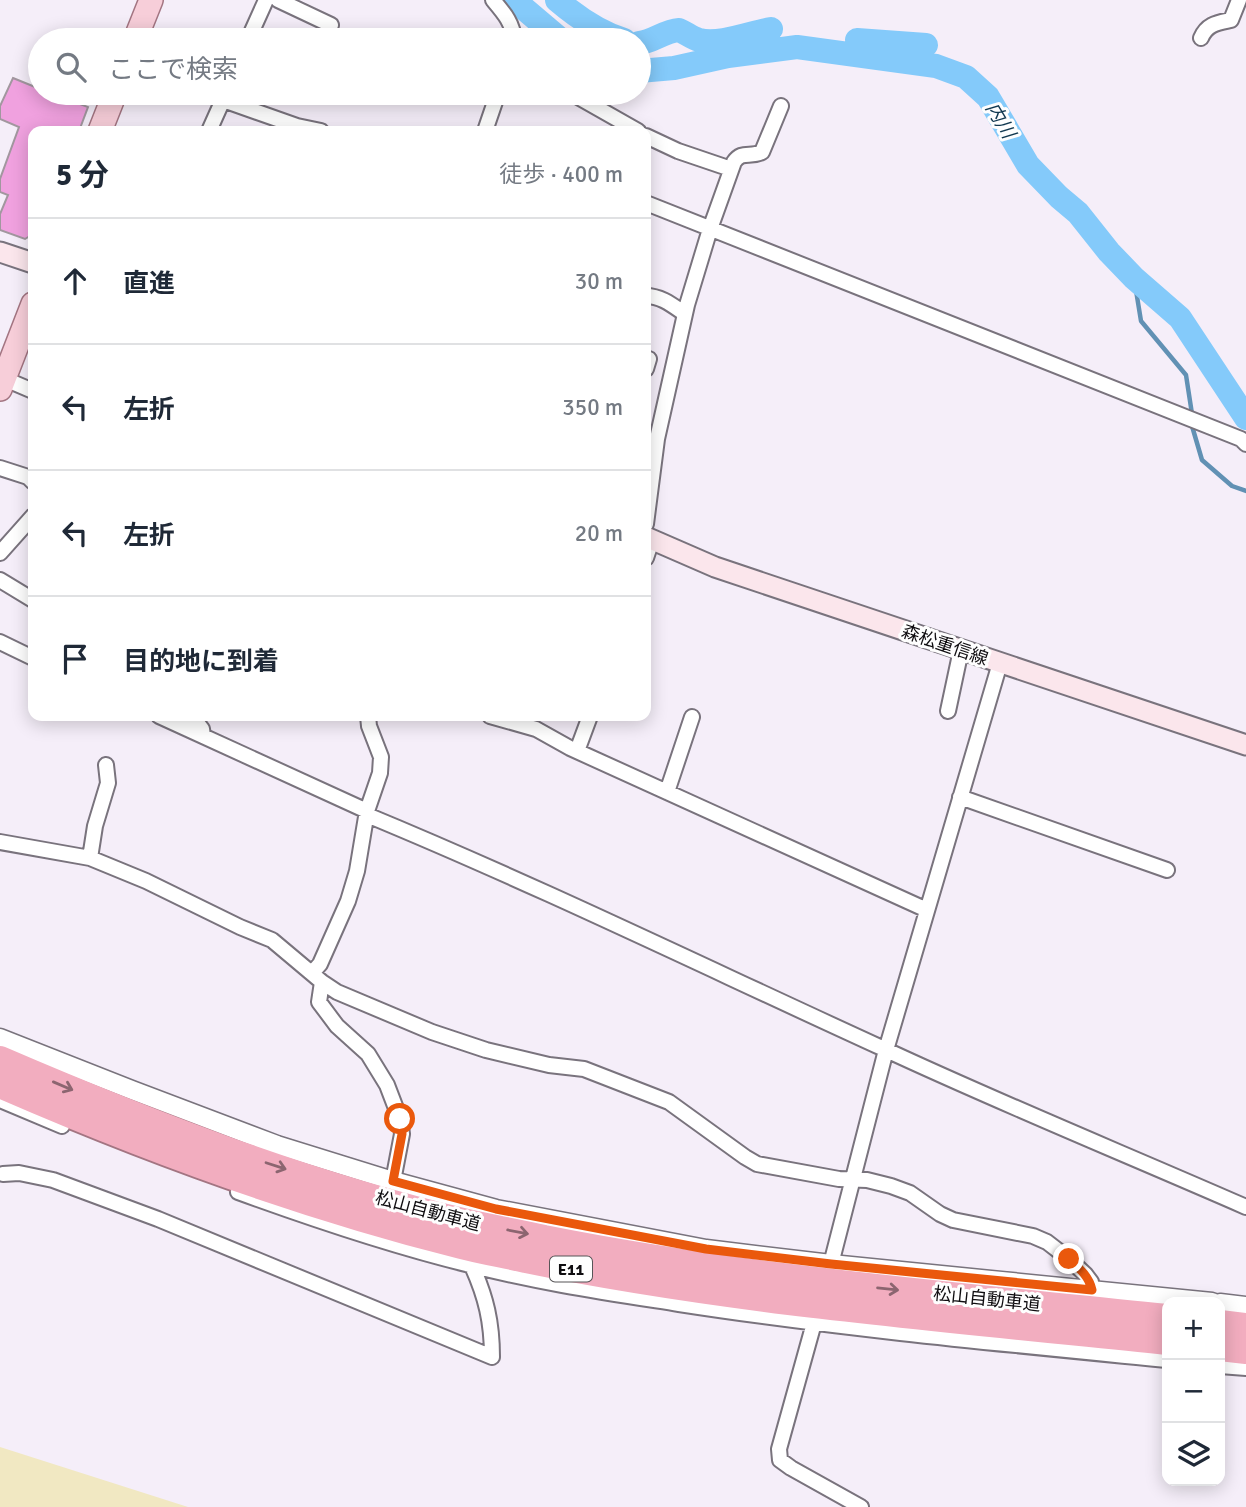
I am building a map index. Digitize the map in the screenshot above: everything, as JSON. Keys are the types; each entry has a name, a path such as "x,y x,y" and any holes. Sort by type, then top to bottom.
{"highway":[{"name":"松山自動車道","path":"0,1059 225,1150 360,1193 467,1222 590,1247 708,1266 876,1288 1162,1317"},
{"name":"松山自動車道","path":"0,1085 215,1171 354,1216 462,1246 585,1272 704,1292 1162,1341"},
{"path":"1225,1324 1246,1326"},
{"path":"1225,1349 1246,1351"}],"main road":[{"path":"140,28 150,0"},
{"path":"102,126 110,105"},
{"path":"0,252 28,261"},
{"path":"1,382 28,316"},
{"name":"森松重信線","path":"651,542 715,567 1246,745"}],"street":[{"path":"253,28 266,0"},
{"path":"278,0 331,25"},
{"path":"493,0 512,28"},
{"path":"1201,37 1208,27 1231,20 1239,0"},
{"path":"211,126 221,105"},
{"path":"247,105 297,126"},
{"path":"487,126 494,105"},
{"path":"592,105 629,126"},
{"path":"651,500 657,439 667,387 710,229 731,169 743,154 755,155 762,152 781,106"},
{"path":"651,138 678,151 731,169"},
{"path":"651,205 1241,439 1246,444"},
{"path":"651,296 671,304 685,314"},
{"path":"1,382 28,390"},
{"path":"0,468 28,477"},
{"path":"0,553 28,522"},
{"path":"0,580 28,597"},
{"path":"0,642 28,656"},
{"path":"948,711 961,650"},
{"path":"831,1264 886,1050 1000,663"},
{"path":"667,792 692,717"},
{"path":"170,721 886,1050 1246,1207"},
{"path":"196,721 202,729 203,736"},
{"path":"368,721 381,757 380,773 367,813 357,871 348,901 320,964 317,978 319,1002 337,1026 368,1054 387,1085 396,1108 402,1134 393,1181"},
{"path":"508,721 536,729 577,751 927,910"},
{"path":"577,751 588,721"},
{"path":"90,858 95,826 108,783 107,765"},
{"path":"960,797 1167,870"},
{"path":"0,842 90,858 146,881 272,940 337,992 432,1032 486,1050 550,1065 584,1069 669,1101 757,1164 891,1186 911,1193 953,1220 1033,1236 1069,1259 1091,1282 1092,1290"},
{"path":"0,1038 277,1145 496,1209 706,1249 1162,1297"},
{"path":"0,1100 330,1225 472,1266 609,1293 814,1323 1162,1359"},
{"path":"3,1174 19,1173 53,1180 158,1219 492,1357 488,1308 472,1266"},
{"path":"1225,1304 1246,1306"},
{"path":"814,1323 779,1449 780,1460 861,1507"},
{"path":"1225,1366 1246,1368"}],"sand":[{"path":"0,1447 188,1507 0,1507"}],"building":[{"path":"13,78 28,84 28,105 88,107 81,126 28,126 28,237 25,239 0,230 0,214 8,195 0,192 0,179 19,127 0,119 0,106"}],"waterway":[{"name":"内川","path":"514,0 547,28"},
{"path":"557,0 596,28"},
{"path":"651,40 679,30 696,39 707,41 725,40 771,29"},
{"path":"857,40 926,45"},
{"name":"内川","path":"651,70 797,47 936,66 966,77 988,97 1028,165 1078,213 1134,278 1180,318 1246,418"},
{"path":"1134,278 1141,321 1186,375 1192,414"},
{"path":"1192,426 1202,460 1232,486 1246,491"}],"route":[{"path":"400,1119 402,1134 393,1181 496,1209 706,1249 1092,1290 1091,1282 1069,1259"}]}
